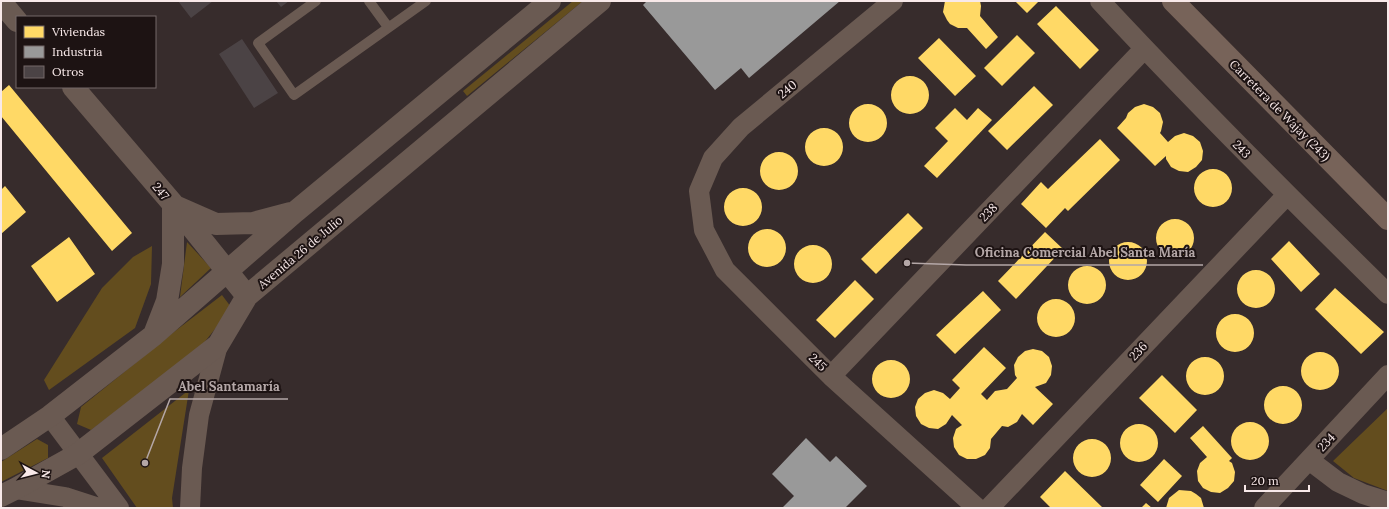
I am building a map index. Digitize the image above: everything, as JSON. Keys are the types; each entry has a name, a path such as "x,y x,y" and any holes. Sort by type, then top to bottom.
{"main road":[{"name":"Carretera de Wajay (243)","path":"1172,1 1388,220"}],"street":[{"path":"1,450 50,416 154,335 295,212 550,1"},
{"name":"Avenida 26 de Julio","path":"8,492 78,454 218,345 247,296 600,1"},
{"name":"240","path":"698,191 713,158 741,127 893,1"},
{"name":"243","path":"1100,1 1144,49 1287,195 1388,294"},
{"path":"1,2 16,20"},
{"name":"238","path":"831,376 1144,49"},
{"name":"247","path":"74,88 172,204 247,296"},
{"name":"245","path":"698,191 704,230 725,270 831,376 976,508"},
{"name":"236","path":"989,508 1287,195"},
{"path":"154,335 167,301 174,264 172,204 216,224 253,223 295,212"},
{"path":"190,508 192,468 199,415 218,345"},
{"name":"234","path":"1264,508 1388,376"},
{"path":"50,416 118,508"},
{"path":"1309,460 1338,482 1363,494 1388,502"},
{"path":"8,492 65,497 99,508"}],"lane":[{"path":"316,1 258,43 294,94 426,1"},
{"path":"369,1 388,27"}],"shaded area":[{"path":"573,1 583,1 467,96 463,91"},
{"path":"187,242 211,268 180,297"},
{"path":"152,246 151,284 135,328 49,390 44,380 102,288 133,257"},
{"path":"222,295 231,307 199,349 91,430 77,424 81,407"},
{"path":"189,390 172,498 173,508 137,508 102,458"},
{"path":"1388,408 1388,491 1354,478 1333,461"},
{"path":"37,439 48,445 48,458 1,482 1,462"}],"building: Viviendas":[{"path":"945,1 980,1 980,16 998,37 986,49 967,28 958,28 950,24 943,12"},
{"path":"1015,1 1039,1 1027,13"},
{"path":"1056,6 1099,50 1080,69 1037,24"},
{"path":"1017,35 1035,53 1002,86 984,68"},
{"path":"939,38 976,76 955,96 918,58"},
{"path":"906,76 914,76 921,79 926,84 929,95 926,106 921,111 914,114 906,114 899,111 894,106 891,99 891,91 894,84 899,79"},
{"path":"9,85 132,233 112,251 1,116 1,92"},
{"path":"1034,86 1053,105 1007,150 988,131"},
{"path":"864,104 872,104 879,107 884,112 887,123 884,134 879,139 872,142 864,142 857,139 852,134 849,127 849,119 852,112 857,107"},
{"path":"1144,104 1153,107 1160,113 1163,122 1160,133 1168,142 1175,136 1184,133 1193,136 1200,142 1203,151 1202,160 1196,167 1188,172 1179,171 1171,167 1166,159 1166,156 1155,166 1117,128 1126,118 1128,113 1135,107"},
{"path":"955,108 967,120 978,108 992,120 937,178 924,166 948,141 935,128"},
{"path":"820,128 828,128 835,131 840,136 843,147 840,158 835,163 828,166 820,166 813,163 808,158 805,151 805,143 808,136 813,131"},
{"path":"1100,139 1120,160 1068,211 1065,208 1046,228 1021,204 1041,182 1048,189"},
{"path":"775,152 783,152 790,155 795,160 798,171 795,182 790,187 783,190 775,190 768,187 763,182 760,175 760,167 763,160 768,155"},
{"path":"1209,169 1217,169 1224,172 1229,177 1232,188 1229,199 1224,204 1217,207 1209,207 1202,204 1197,199 1194,192 1194,184 1197,177 1202,172"},
{"path":"5,186 26,212 1,234 1,190"},
{"path":"739,188 747,188 757,193 761,200 761,214 757,221 747,226 739,226 729,221 727,218 724,211 724,203 729,193 732,191"},
{"path":"908,213 923,228 876,274 861,259"},
{"path":"1171,219 1179,219 1189,224 1193,231 1193,245 1189,252 1179,257 1171,257 1161,252 1159,249 1156,242 1156,234 1161,224 1164,222"},
{"path":"763,229 771,229 778,232 783,237 786,248 783,259 778,264 771,267 763,267 756,264 751,259 748,252 748,244 751,237 756,232"},
{"path":"1045,232 1063,249 1016,299 998,281"},
{"path":"69,237 95,274 57,302 31,266"},
{"path":"1289,241 1320,274 1301,292 1271,259"},
{"path":"1124,242 1132,242 1139,245 1144,250 1147,261 1144,272 1139,277 1132,280 1124,280 1117,277 1112,272 1109,265 1109,257 1112,250 1117,245"},
{"path":"809,245 817,245 824,248 829,253 832,264 829,275 824,280 817,283 809,283 802,280 797,275 794,268 794,260 797,253 802,248"},
{"path":"1083,266 1091,266 1098,269 1103,274 1106,285 1103,296 1098,301 1091,304 1083,304 1076,301 1071,296 1068,289 1068,281 1071,274 1076,269"},
{"path":"1252,270 1260,270 1270,275 1274,282 1274,296 1270,303 1260,308 1252,308 1242,303 1240,300 1237,293 1237,285 1242,275 1245,273"},
{"path":"855,280 874,299 835,338 816,320"},
{"path":"1335,288 1384,332 1361,354 1315,309"},
{"path":"983,291 1001,310 955,354 936,335"},
{"path":"1052,299 1060,299 1067,302 1072,307 1075,318 1072,329 1067,334 1060,337 1052,337 1045,334 1040,329 1037,322 1037,314 1040,307 1045,302"},
{"path":"1231,314 1239,314 1246,317 1251,322 1254,333 1251,344 1246,349 1239,352 1231,352 1224,349 1219,344 1216,337 1216,329 1219,322 1224,317"},
{"path":"984,347 1006,368 981,394 987,400 995,391 1007,389 1017,378 1015,375 1014,365 1018,357 1025,351 1033,349 1042,351 1049,357 1052,366 1051,375 1046,383 1035,387 1053,404 1033,425 1022,414 1017,422 1008,427 1002,426 991,439 990,448 985,455 976,459 967,459 959,455 954,447 953,438 956,429 962,425 952,415 946,424 938,429 929,428 921,424 916,416 915,407 918,399 925,393 934,390 943,393 950,399 960,388 952,380"},
{"path":"1316,352 1324,352 1331,355 1336,360 1339,371 1336,382 1331,387 1324,390 1316,390 1309,387 1304,382 1301,375 1301,367 1304,360 1309,355"},
{"path":"1201,357 1209,357 1219,362 1223,369 1223,383 1219,390 1209,395 1201,395 1191,390 1189,387 1186,380 1186,372 1191,362 1194,360"},
{"path":"887,360 895,360 902,363 907,368 910,379 907,390 902,395 895,398 887,398 880,395 875,390 872,383 872,375 875,368 880,363"},
{"path":"1162,375 1197,410 1175,433 1139,398"},
{"path":"1279,386 1287,386 1294,389 1299,394 1302,405 1299,416 1294,421 1287,424 1279,424 1272,421 1267,416 1264,409 1264,401 1267,394 1272,389"},
{"path":"1246,422 1254,422 1261,425 1266,430 1269,441 1266,452 1261,457 1254,460 1246,460 1239,457 1234,452 1231,445 1231,437 1234,430 1239,425"},
{"path":"1135,424 1143,424 1150,427 1155,432 1158,443 1155,454 1150,459 1143,462 1135,462 1128,459 1123,454 1120,447 1120,439 1123,432 1128,427"},
{"path":"1203,426 1232,458 1229,461 1232,463 1235,472 1234,481 1228,488 1220,493 1211,492 1203,488 1198,481 1197,471 1200,463 1207,457 1190,438"},
{"path":"1088,439 1096,439 1103,442 1108,447 1111,458 1108,469 1103,474 1096,477 1088,477 1081,474 1076,469 1073,462 1073,454 1076,447 1081,442"},
{"path":"1164,459 1182,476 1158,502 1140,485"},
{"path":"1065,471 1103,508 1051,508 1040,497"},
{"path":"1179,490 1191,491 1196,494 1201,498 1204,508 1166,508 1169,498"},
{"path":"1146,503 1152,508 1141,508"}],"building: Industria":[{"path":"647,1 840,1 749,78 741,68 715,90 643,5"},
{"path":"806,438 830,462 836,456 867,486 845,508 782,508 794,496 772,474"}],"building: Otros":[{"path":"178,1 213,1 191,18"},
{"path":"276,1 289,1 281,7"},
{"path":"242,39 278,93 254,108 219,54"}],"place":[{"name":"Oficina Comercial Abel Santa María","path":"907,263"},
{"name":"Abel Santamaría","path":"145,463"}]}
